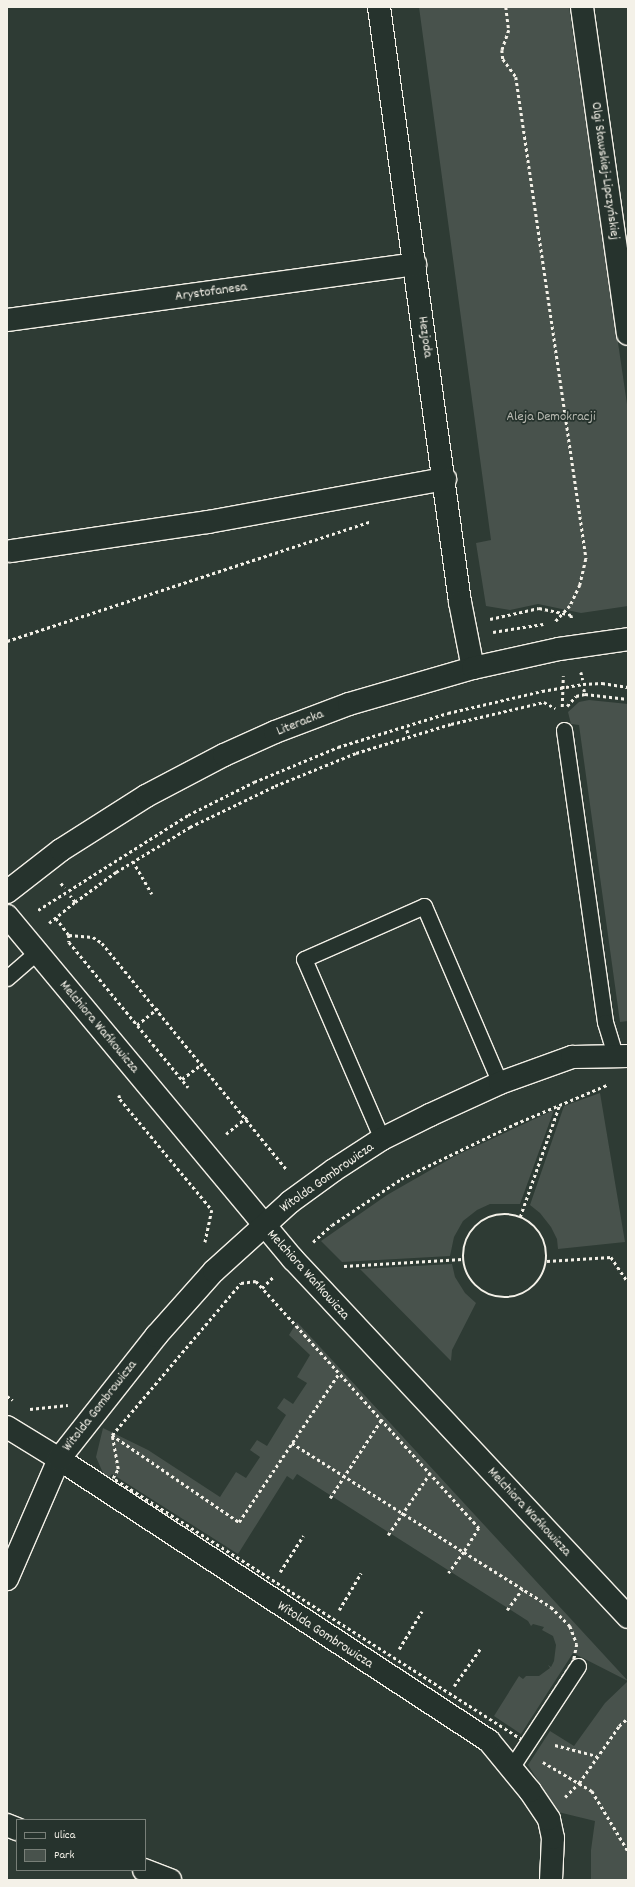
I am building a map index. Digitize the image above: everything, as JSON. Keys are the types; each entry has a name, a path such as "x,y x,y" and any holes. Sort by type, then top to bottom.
{"street":[{"name":"Hezjoda","path":"379,7 445,479 460,602 473,668"},
{"name":"Olgi Sławskiej-Lipczyńskiej","path":"582,7 628,334"},
{"name":"Arystofanesa","path":"7,320 415,264"},
{"path":"11,551 208,522 445,479"},
{"name":"Literacka","path":"7,892 61,850 111,817 180,777 224,755 342,707 473,668 559,649 628,639"},
{"name":"Melchiora Wańkowicza","path":"7,916 263,1225 293,1259 628,1617"},
{"name":"Witolda Gombrowicza","path":"7,1579 59,1459 172,1318 214,1271 263,1225 334,1170 382,1139 500,1083 572,1057 622,1056"},
{"name":"Witolda Gombrowicza","path":"7,1427 59,1459 451,1718 489,1741 549,1819 553,1838 550,1880"},
{"path":"146,1871 170,1880"}],"lane":[{"path":"564,730 605,1022 622,1056"},
{"path":"382,1139 304,959 424,906 500,1083"},
{"path":"7,978 37,952"},
{"path":"507,1763 527,1739 578,1666"}],"path":[{"path":"506,7 509,30 502,50 503,59 516,77 586,559 580,585 564,614 550,626"},
{"path":"7,641 377,520"},
{"path":"488,620 539,608 571,615 573,624"},
{"path":"562,671 562,707 566,725 564,730"},
{"path":"35,912 159,831 254,782 362,739 448,713 563,687 602,683 628,687"},
{"path":"584,689 585,694"},
{"path":"567,706 576,696 585,694 628,699"},
{"path":"44,927 75,902 133,861 215,814 275,786 356,753 409,736 544,702 558,708"},
{"path":"407,730 409,736"},
{"path":"133,861 152,894"},
{"path":"70,896 75,902"},
{"path":"56,918 69,935 70,942 192,1092"},
{"path":"69,935 93,937 102,943 292,1176"},
{"path":"137,1025 157,1010"},
{"path":"182,1080 201,1064"},
{"path":"262,1288 332,1225 401,1179 560,1105 605,1086"},
{"path":"118,1088 120,1099 212,1210 204,1247"},
{"path":"520,1217 560,1105"},
{"path":"226,1134 246,1118"},
{"path":"221,1128 231,1139"},
{"path":"506,1214 520,1217 533,1224 547,1247 547,1261 544,1274 536,1285 525,1294 512,1298 499,1298 486,1294 475,1286 466,1273 463,1259 463,1247 469,1233 479,1223 492,1216 506,1214"},
{"path":"547,1261 611,1257 628,1282"},
{"path":"344,1266 463,1259"},
{"path":"112,1435 241,1283 256,1281 479,1528 449,1573"},
{"path":"28,1409 66,1404 239,1522 339,1373"},
{"path":"7,1396 17,1402"},
{"path":"66,1404 71,1398"},
{"path":"330,1498 381,1420"},
{"path":"112,1435 118,1469 113,1478 393,1658 527,1739 597,1756"},
{"path":"292,1443 522,1589 565,1619 574,1634 577,1652 527,1739 507,1763"},
{"path":"388,1535 430,1473"},
{"path":"274,1581 303,1536"},
{"path":"334,1619 361,1573"},
{"path":"507,1610 522,1589"},
{"path":"393,1658 422,1611"},
{"path":"449,1693 480,1649"},
{"path":"542,1809 570,1794 597,1756 628,1718"},
{"path":"527,1739 539,1759 592,1791 628,1851"}],"green space":[{"name":"Aleja Demokracji","path":"419,7 569,7 628,411 628,606 581,613 538,604 510,610 486,606 476,543 491,540"},
{"path":"589,700 628,704 628,1021 620,1022 579,725 571,724 568,712 579,702"},
{"path":"600,1093 625,1242 558,1249 557,1239 551,1227 540,1213 530,1205 564,1106"},
{"path":"554,1110 520,1204 490,1204 477,1210 463,1221 454,1237 450,1256 342,1262 321,1241 387,1195 455,1156"},
{"path":"452,1264 455,1277 465,1293 476,1303 452,1350 451,1361 360,1269"},
{"path":"297,1322 628,1681 573,1653 521,1734 494,1716 519,1676 523,1679 526,1676 539,1676 550,1668 548,1665 551,1667 554,1661 556,1645 553,1636 542,1630 544,1627 533,1624 531,1626 528,1621 297,1474 293,1480 287,1476 238,1554 112,1474 108,1479 103,1473 96,1457 103,1428 148,1450 220,1497 236,1472 246,1478 260,1457 250,1450 257,1440 267,1446 286,1415 277,1408 284,1398 293,1404 307,1383 297,1377 310,1355 289,1335"},
{"path":"628,1681 628,1880 591,1880 591,1850 595,1821 558,1812 528,1765 550,1731 574,1746 605,1703"}]}
